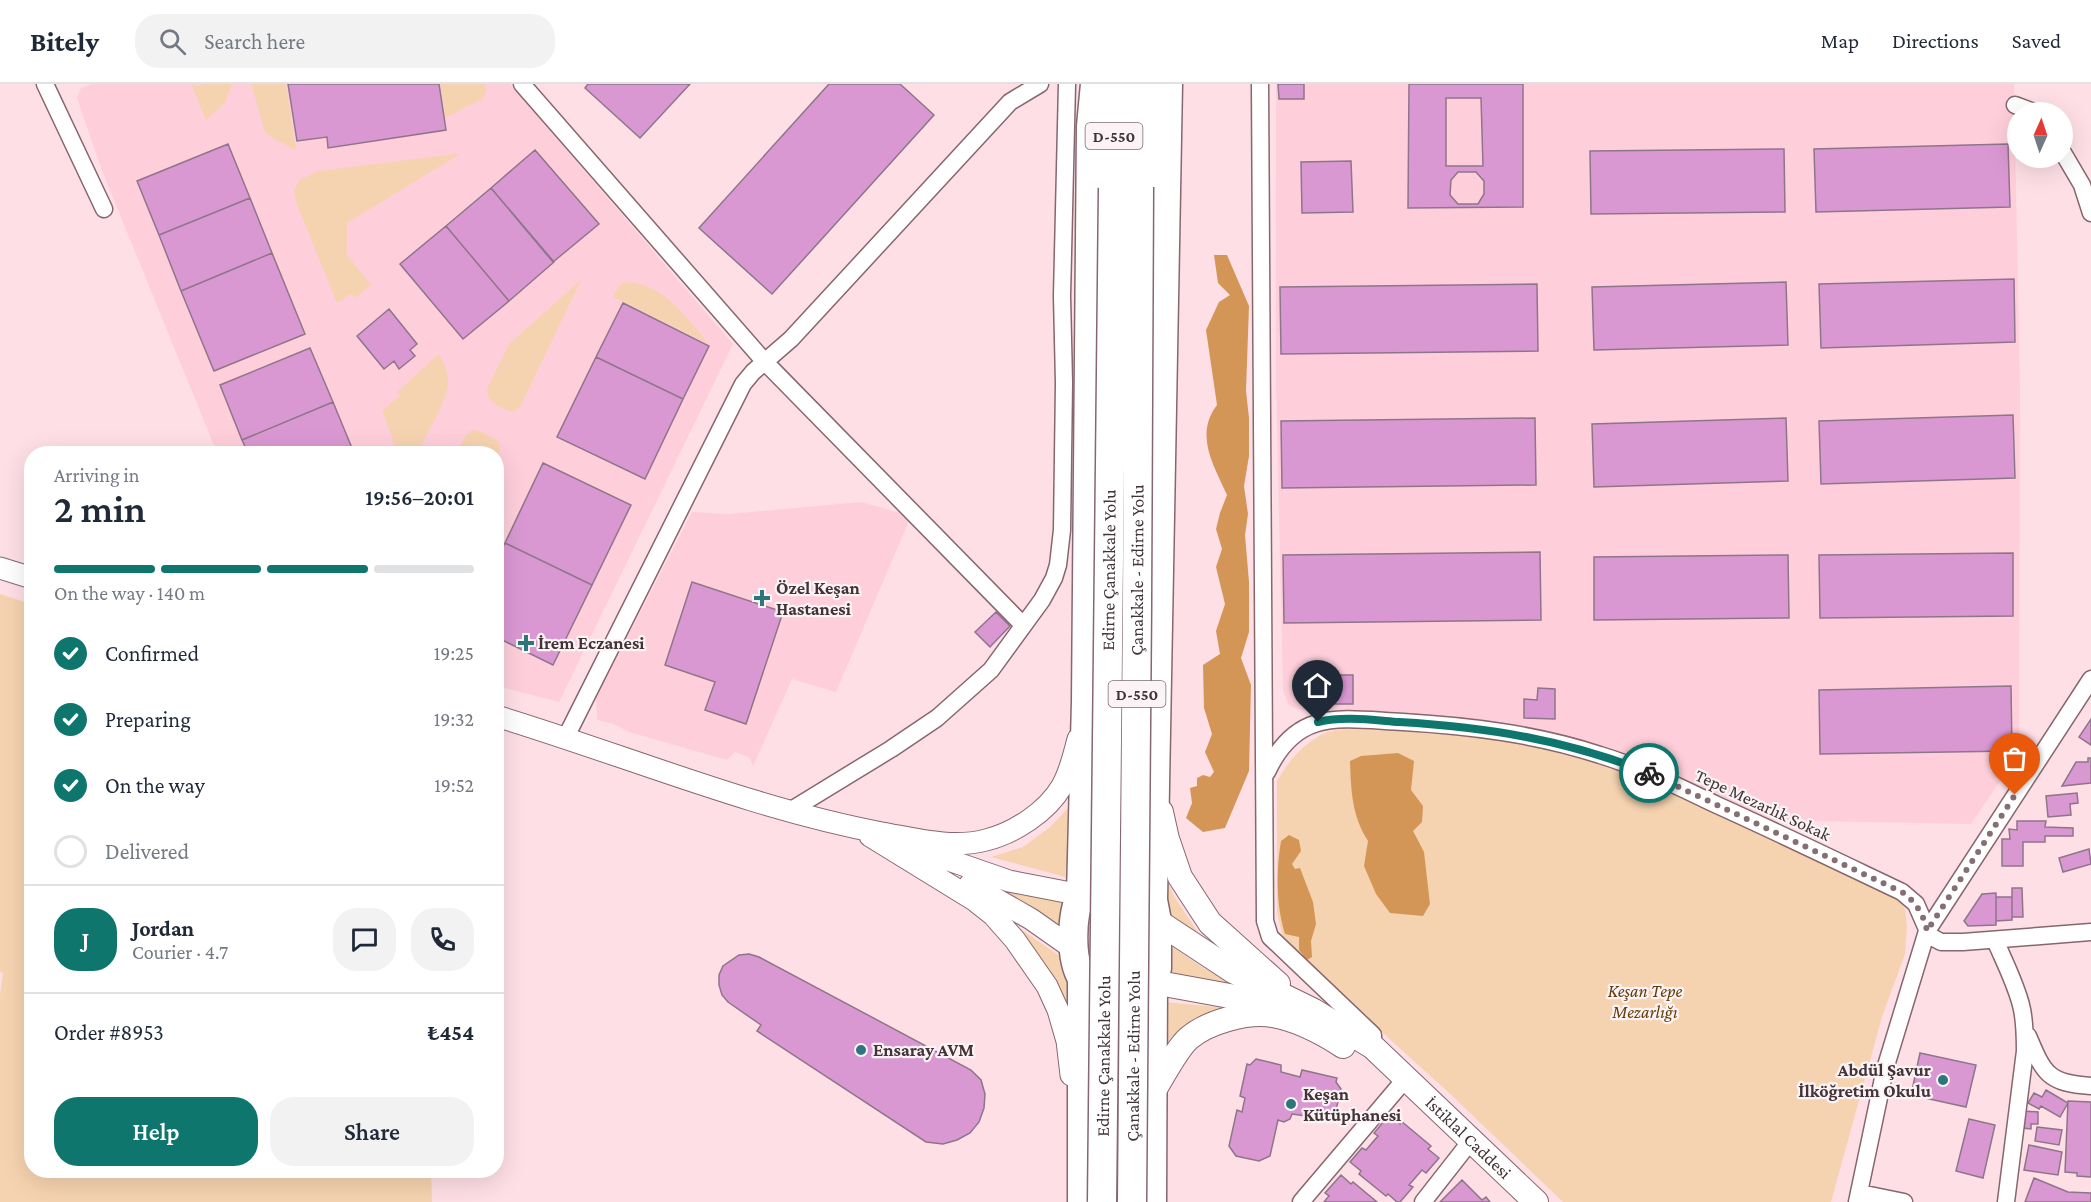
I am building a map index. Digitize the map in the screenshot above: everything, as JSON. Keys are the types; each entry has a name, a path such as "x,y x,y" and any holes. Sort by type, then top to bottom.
{"highway":[{"path":"1095,84 1091,126 1086,701 1081,895 1076,904 1075,950 1078,972 1082,978 1098,986 1130,989 1154,982"},
{"name":"Edirne Çanakkale Yolu","path":"1089,1196 1126,188 1115,84"},
{"name":"Çanakkale - Edirne Yolu","path":"1132,1202 1137,630 1126,188 1142,84"},
{"path":"1152,1202 1154,982 1157,968 1155,786 1168,84"},
{"path":"1081,895 1100,887 1111,886 1143,892 1155,911"},
{"path":"1082,978 1089,1196"}],"main road":[{"path":"1155,786 1167,839 1180,877 1210,923 1279,985 1306,1017"},
{"path":"1155,911 1233,971 1306,1017 1331,1038 1384,1072 1407,1077"},
{"path":"1154,982 1257,1001 1306,1017"},
{"path":"1153,1092 1186,1040 1207,1026 1231,1018 1257,1015 1306,1017"},
{"name":"İstiklal Caddesi","path":"1306,1017 1373,1047 1407,1077 1470,1142 1536,1202"}],"street":[{"path":"45,84 104,209"},
{"path":"522,84 764,361 1023,625"},
{"path":"566,737 743,384 764,361 790,339 1010,102 1040,84"},
{"path":"788,812 937,718 991,670 1042,600 1054,578 1058,565 1062,530 1064,383 1062,296 1067,84"},
{"path":"1260,84 1265,921 1270,937 1373,1035 1373,1047"},
{"path":"2072,168 2082,185 2091,213"},
{"path":"0,568 24,576"},
{"path":"1904,1202 1858,1197 1885,1069 1927,931 2091,679"},
{"path":"504,718 788,812 860,829 922,840 966,844 987,840 1012,830 1032,818 1062,787 1072,762 1086,701"},
{"name":"Tepe Mezarlık Sokak","path":"1265,778 1274,759 1288,739 1307,726 1330,719 1457,725 1548,741 1601,755 1650,774 1902,892 1916,904 1927,931"},
{"path":"860,829 974,900 993,915 1029,958 1047,986 1058,1010 1067,1041 1089,1196"},
{"path":"860,829 1009,881 1081,895"},
{"path":"860,829 1004,903 1075,950"},
{"path":"1927,931 1930,936 1941,942 2091,932"},
{"path":"1995,939 2015,984 2022,1007 2024,1027 2025,1051 2006,1202"},
{"path":"2024,1027 2039,1061 2049,1074 2062,1083 2091,1086"},
{"path":"1301,1202 1407,1077"},
{"path":"1423,1202 1470,1142"}],"shaded area":[{"path":"92,84 510,84 733,344 559,702 504,688 504,446 214,446 101,168 77,98 81,88"},
{"path":"1276,84 2014,84 2014,102 2007,102 2007,168 2016,168 2020,392 2019,753 1971,824 1770,820 1681,777 1614,749 1550,732 1463,718 1294,708 1288,704 1283,691 1276,384"},
{"path":"1214,255 1227,255 1249,306 1246,391 1249,456 1244,486 1248,514 1245,535 1249,582 1249,632 1241,658 1251,685 1249,771 1225,828 1203,832 1186,818 1192,803 1190,788 1197,786 1197,778 1203,775 1210,777 1214,772 1205,752 1212,734 1204,708 1203,665 1220,654 1216,631 1225,604 1216,567 1222,549 1216,529 1227,495 1208,450 1207,428 1210,416 1217,405 1206,330 1219,302 1230,295 1218,283"},
{"name":"Özel Keşan Hastanesi","path":"861,502 911,516 836,692 792,679 753,766 749,757 735,752 727,760 629,732 614,724 597,720 596,697 692,512 729,514"},
{"path":"1398,753 1414,761 1411,790 1423,806 1422,822 1413,831 1424,852 1430,904 1423,916 1390,913 1376,894 1364,866 1368,841 1353,803 1350,761 1361,756"},
{"path":"1289,835 1299,840 1301,851 1292,864 1295,869 1300,868 1313,902 1316,924 1311,941 1312,957 1307,960 1299,950 1299,937 1285,934 1280,911 1279,852 1281,841"}],"green space":[{"path":"191,84 199,86 232,84 225,103 206,120"},
{"path":"251,84 286,84 296,150 265,132"},
{"path":"440,84 484,84 487,91 482,99 445,118"},
{"path":"460,154 347,223 347,255 371,285 355,298 351,294 337,303 296,202 294,191 299,180 319,171"},
{"path":"581,280 520,407 512,412 495,403 489,397 487,389 509,344"},
{"path":"625,282 639,284 663,295 673,303 709,344 613,297 619,286"},
{"path":"439,354 446,369 447,388 441,407 421,446 395,446 382,410 400,396 397,392"},
{"path":"472,430 480,431 498,441 499,446 460,446"},
{"path":"0,594 24,602 24,1178 431,1178 432,1202 0,1202 0,994 3,973 0,972"},
{"name":"Keşan Tepe Mezarlığı","path":"1345,729 1467,734 1548,749 1617,768 1897,897 1905,909 1907,926 1905,954 1882,1017 1831,1202 1563,1202 1447,1091 1301,959 1283,939 1277,912 1277,781 1286,767 1308,743 1327,733"},
{"path":"1071,805 1069,878 991,857 1023,847 1050,827"},
{"path":"1164,875 1175,898 1203,940 1166,912"},
{"path":"990,883 1069,904 1068,932 1035,908"},
{"path":"1019,928 1073,965 1071,1016 1060,987"},
{"path":"1166,943 1205,969 1244,989 1164,973"},
{"path":"1165,1002 1227,1008 1191,1022 1176,1033 1162,1048"}],"building":[{"path":"288,84 439,84 446,130 328,148 327,137 297,141"},
{"path":"588,84 690,84 640,138 585,88"},
{"path":"829,84 900,84 934,115 772,294 699,228"},
{"path":"1278,84 1304,84 1304,99 1279,99"},
{"path":"1409,84 1523,84 1523,207 1408,208","holes":["1446,98 1481,98 1483,166 1446,166"]},
{"path":"228,144 250,198 159,235 137,181"},
{"path":"2007,144 2010,207 1816,212 1814,149"},
{"path":"1784,149 1785,212 1591,214 1590,151"},
{"path":"535,150 599,224 553,262 491,188"},
{"path":"1351,161 1353,212 1302,213 1301,162"},
{"path":"1458,172 1476,172 1484,181 1484,194 1478,204 1458,204 1450,195 1451,180"},
{"path":"491,188 554,262 509,301 446,226"},
{"path":"250,198 272,253 181,291 159,235"},
{"path":"446,226 509,301 463,339 400,264"},
{"path":"272,253 305,334 214,371 181,291"},
{"path":"2014,279 2015,342 1821,348 1819,284"},
{"path":"1786,282 1788,345 1594,350 1592,287"},
{"path":"1537,284 1538,351 1281,354 1280,287"},
{"path":"623,303 709,346 683,399 596,357"},
{"path":"389,309 417,344 410,350 415,356 399,369 394,361 384,369 357,336"},
{"path":"310,348 333,402 242,440 220,385"},
{"path":"596,357 683,399 645,479 557,437"},
{"path":"333,402 351,446 245,446 242,440"},
{"path":"2013,415 2015,478 1821,484 1819,421"},
{"path":"1535,418 1536,485 1282,488 1281,421"},
{"path":"1786,418 1788,481 1594,487 1592,424"},
{"path":"543,463 631,505 592,585 505,543"},
{"path":"505,543 592,585 553,665 504,641"},
{"path":"1540,552 1541,620 1284,623 1283,555"},
{"path":"2013,553 2013,616 1820,618 1819,555"},
{"path":"1788,555 1789,618 1594,620 1594,557"},
{"name":"Özel Keşan Hastanesi","path":"692,582 783,612 746,724 705,710 715,682 665,665"},
{"path":"996,612 1010,626 990,647 975,632"},
{"path":"1327,675 1353,675 1353,704 1327,704"},
{"path":"2011,686 2012,751 1820,754 1819,690"},
{"path":"1538,688 1555,689 1555,719 1524,718 1524,699 1537,700"},
{"path":"2091,719 2091,745 2079,737"},
{"path":"2088,758 2091,758 2091,783 2062,786 2076,762 2088,762"},
{"path":"2077,793 2078,803 2070,804 2071,815 2048,817 2046,796"},
{"path":"2017,821 2046,821 2045,827 2073,828 2073,836 2045,836 2045,842 2023,842 2023,866 2002,866 2002,839 2010,839 2009,829 2017,830"},
{"path":"2089,849 2091,864 2063,872 2059,858"},
{"path":"2012,888 2022,888 2023,917 2012,917"},
{"path":"1996,893 1996,925 1968,926 1964,921 1982,894"},
{"path":"1996,897 2012,897 2012,920 1996,921"},
{"name":"Ensaray AVM","path":"749,954 759,957 971,1070 981,1080 985,1094 984,1108 979,1122 970,1133 957,1140 943,1144 926,1142 757,1031 761,1025 728,1002 722,995 719,985 719,975 723,966 739,955"},
{"name":"Abdül Şavur İlköğretim Okulu","path":"1920,1053 1976,1065 1966,1107 1911,1095"},
{"name":"Keşan Kütüphanesi","path":"1256,1059 1281,1065 1281,1072 1300,1077 1302,1070 1337,1078 1336,1082 1341,1089 1335,1114 1327,1119 1292,1114 1290,1119 1284,1122 1278,1120 1270,1156 1259,1161 1236,1156 1229,1146 1237,1110 1242,1112 1245,1098 1240,1096 1247,1064 1250,1065"},
{"path":"2046,1090 2068,1103 2060,1117 2041,1106 2039,1109 2028,1103 2034,1093 2042,1097"},
{"path":"2068,1101 2091,1102 2091,1177 2065,1172"},
{"path":"2023,1111 2038,1112 2038,1124 2031,1124 2031,1129 2022,1128"},
{"path":"1389,1115 1400,1124 1401,1121 1431,1146 1428,1149 1439,1158 1426,1173 1422,1170 1409,1185 1413,1187 1400,1202 1388,1194 1386,1196 1359,1174 1361,1171 1350,1162 1362,1148 1366,1150 1378,1136 1374,1133"},
{"path":"1969,1119 1995,1125 1983,1178 1956,1171"},
{"path":"2037,1127 2062,1130 2059,1145 2035,1141"},
{"path":"2029,1145 2062,1152 2058,1175 2024,1170"},
{"path":"1341,1175 1377,1202 1324,1202 1329,1196 1325,1193"},
{"path":"2034,1178 2068,1192 2091,1193 2091,1202 2025,1202"},
{"path":"1462,1180 1482,1200 1486,1197 1490,1202 1440,1202"}],"way so far":[{"path":"1649,773 1902,892 1916,904 1927,931 2015,795"}],"place":[{"name":"Özel Keşan Hastanesi","path":"762,598"},
{"name":"İrem Eczanesi","path":"526,643"},
{"name":"Ensaray AVM","path":"861,1050"},
{"name":"Abdül Şavur İlköğretim Okulu","path":"1943,1080"},
{"name":"Keşan Kütüphanesi","path":"1291,1104"}],"route":[{"path":"1318,722 1343,719 1457,725 1518,734 1601,755 1649,773"}]}
